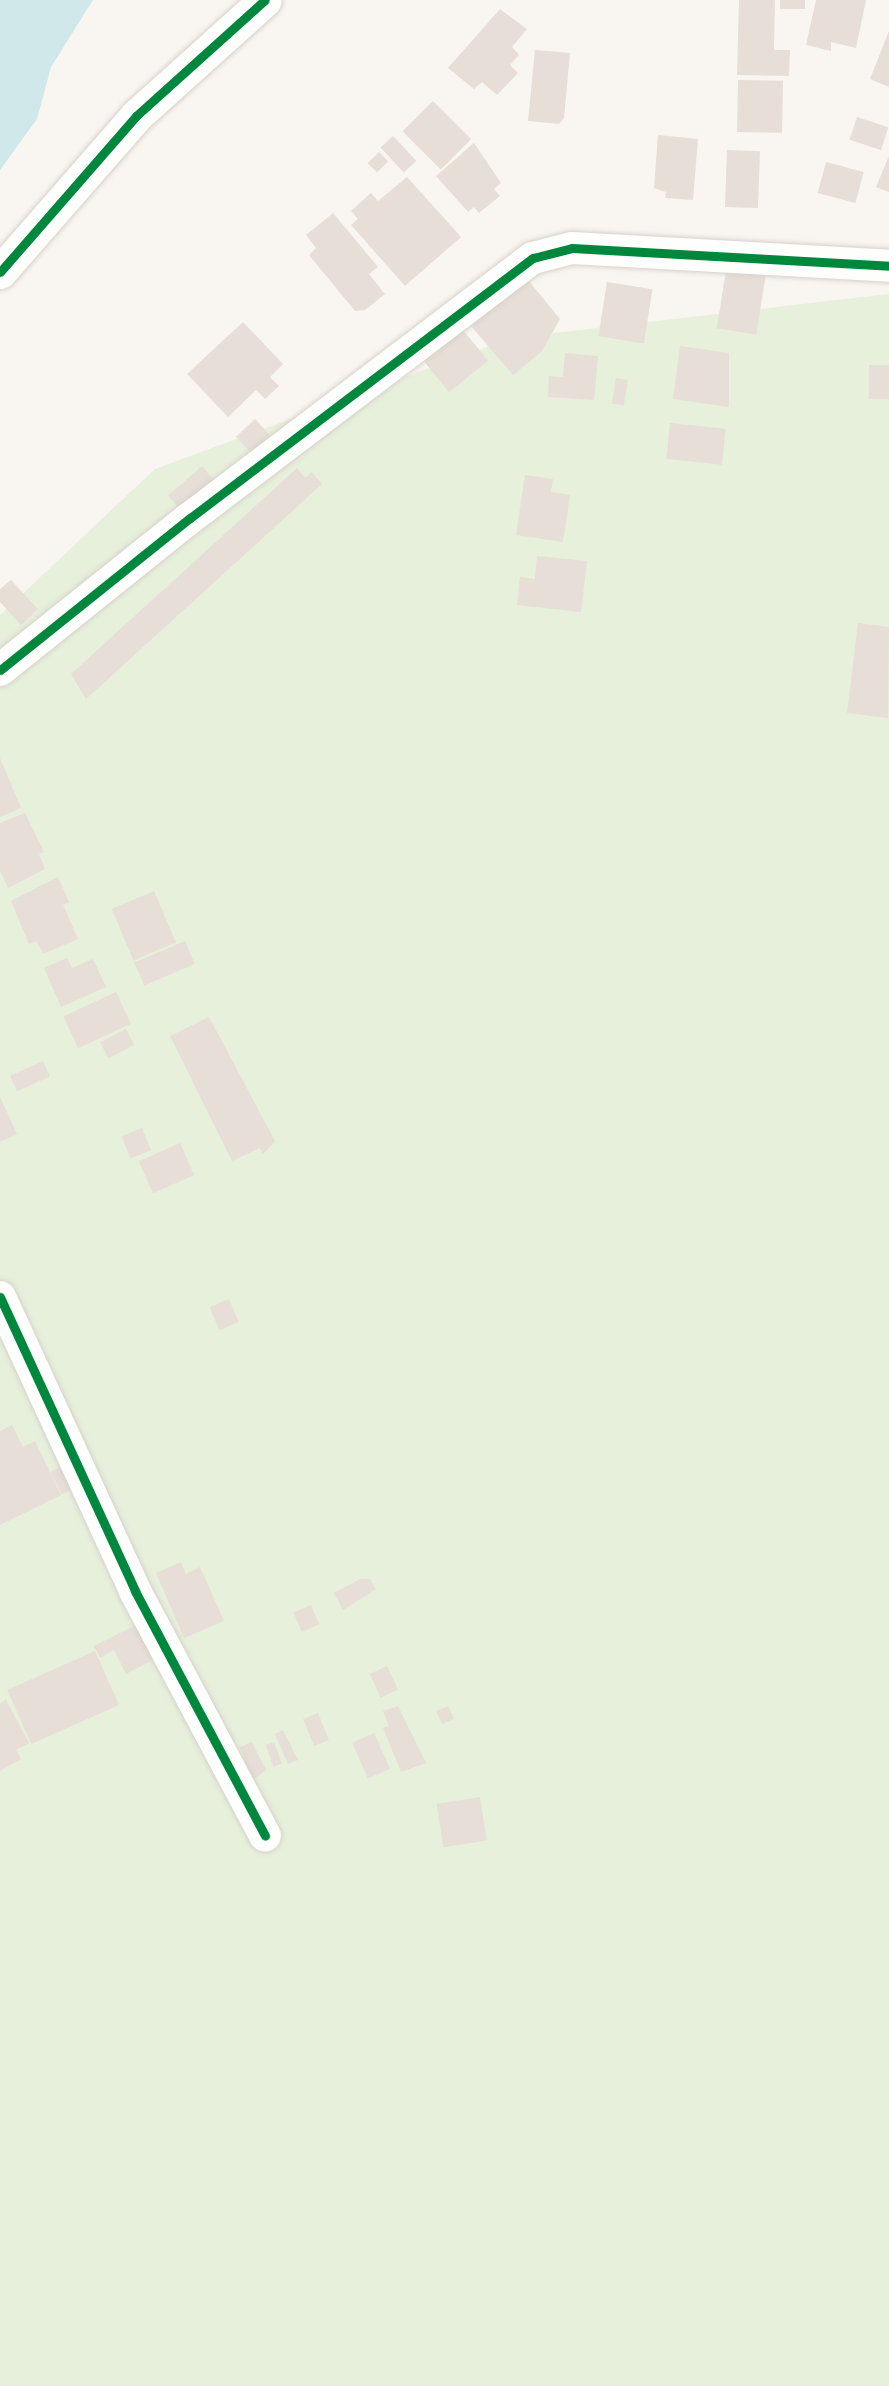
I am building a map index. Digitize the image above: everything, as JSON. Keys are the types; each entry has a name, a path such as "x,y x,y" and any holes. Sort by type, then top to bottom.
{"street":[{"path":"0,272 136,116 266,0"},
{"path":"0,670 190,518 533,258 572,248 889,266"},
{"path":"0,1297 135,1591 265,1836"}],"green space":[{"path":"889,294 889,2386 0,2386 0,615 155,469 511,338"}],"water":[{"path":"0,0 93,0 51,67 37,119 0,170"}],"building":[{"path":"739,0 775,0 774,50 790,50 789,76 737,75"},
{"path":"780,0 805,0 805,9 780,9"},
{"path":"816,0 866,0 856,48 831,42 831,51 806,45"},
{"path":"500,9 527,29 512,47 519,55 510,65 518,73 497,95 482,82 474,89 448,68"},
{"path":"889,31 889,87 870,79"},
{"path":"535,50 570,53 564,118 559,124 528,121"},
{"path":"738,80 783,81 782,133 737,132"},
{"path":"433,101 471,139 441,170 403,131"},
{"path":"857,117 888,127 881,150 850,140"},
{"path":"658,135 698,139 693,200 665,198 666,192 654,188"},
{"path":"393,136 416,161 404,172 381,148"},
{"path":"474,143 501,183 494,189 500,196 479,213 474,207 468,212 436,176"},
{"path":"727,150 760,151 758,208 725,207"},
{"path":"379,152 388,161 377,173 368,163"},
{"path":"889,156 889,192 876,187"},
{"path":"826,162 864,172 855,203 818,193"},
{"path":"407,177 461,237 405,286 351,225 358,219 351,211 371,193 378,201"},
{"path":"333,213 378,267 369,274 385,294 365,310 355,311 309,255 316,248 306,235"},
{"path":"727,264 767,270 756,334 717,328"},
{"path":"528,280 560,319 542,351 513,375 471,326"},
{"path":"607,282 652,289 644,344 598,336"},
{"path":"243,322 283,364 270,377 279,386 265,399 256,390 228,417 187,374"},
{"path":"459,325 488,361 449,392 420,356"},
{"path":"680,346 729,353 729,407 673,399"},
{"path":"565,353 598,356 594,400 548,397 549,376 563,377"},
{"path":"869,365 889,365 889,399 869,399"},
{"path":"616,378 628,380 624,406 612,404"},
{"path":"255,419 278,443 258,461 236,437"},
{"path":"670,423 726,429 722,465 666,459"},
{"path":"202,466 224,491 190,520 168,496"},
{"path":"297,468 305,478 312,472 322,484 86,699 71,674"},
{"path":"525,475 553,479 551,492 570,495 563,542 516,535"},
{"path":"537,556 587,561 581,612 517,605 520,577 535,579"},
{"path":"11,580 38,609 21,625 0,602 0,589"},
{"path":"858,623 889,627 888,718 847,713"},
{"path":"0,758 21,808 0,817"},
{"path":"25,813 44,852 39,854 45,869 8,888 0,871 0,823"},
{"path":"58,877 69,902 63,905 78,939 43,954 37,941 29,944 11,901"},
{"path":"154,891 176,943 134,961 112,909"},
{"path":"185,941 195,964 144,986 134,962"},
{"path":"67,958 72,968 93,959 106,987 61,1007 44,968"},
{"path":"116,992 131,1024 78,1048 63,1017"},
{"path":"209,1017 275,1141 263,1154 260,1148 232,1161 170,1036"},
{"path":"126,1029 134,1045 108,1058 100,1042"},
{"path":"43,1061 50,1077 17,1091 10,1076"},
{"path":"0,1097 17,1134 0,1142"},
{"path":"142,1128 151,1150 131,1158 122,1136"},
{"path":"180,1143 194,1175 153,1193 139,1161"},
{"path":"229,1299 239,1322 219,1330 210,1307"},
{"path":"12,1425 23,1447 35,1441 61,1495 0,1525 0,1431"},
{"path":"78,1458 89,1480 62,1494 50,1472"},
{"path":"181,1562 186,1574 200,1567 224,1621 184,1638 156,1573"},
{"path":"360,1579 370,1579 376,1589 343,1610 334,1593"},
{"path":"311,1605 319,1624 302,1632 294,1612"},
{"path":"140,1623 157,1658 126,1674 114,1650 100,1658 94,1646"},
{"path":"95,1651 119,1705 31,1744 7,1690"},
{"path":"387,1666 398,1690 381,1698 370,1674"},
{"path":"6,1700 29,1743 16,1750 21,1759 0,1771 0,1703"},
{"path":"398,1706 426,1763 401,1772 383,1728 389,1726 383,1711"},
{"path":"448,1706 454,1719 442,1724 436,1711"},
{"path":"318,1713 329,1740 314,1746 303,1719"},
{"path":"283,1730 298,1760 288,1764 275,1734"},
{"path":"374,1733 390,1769 368,1778 352,1743"},
{"path":"252,1742 266,1770 252,1781 240,1747"},
{"path":"274,1742 282,1764 273,1767 266,1745"},
{"path":"480,1797 487,1840 443,1847 437,1804"}],"cycle path":[{"path":"0,272 136,116 265,0"},
{"path":"0,670 190,518 533,258 572,248 889,266"},
{"path":"0,1297 135,1591 265,1836"}]}
